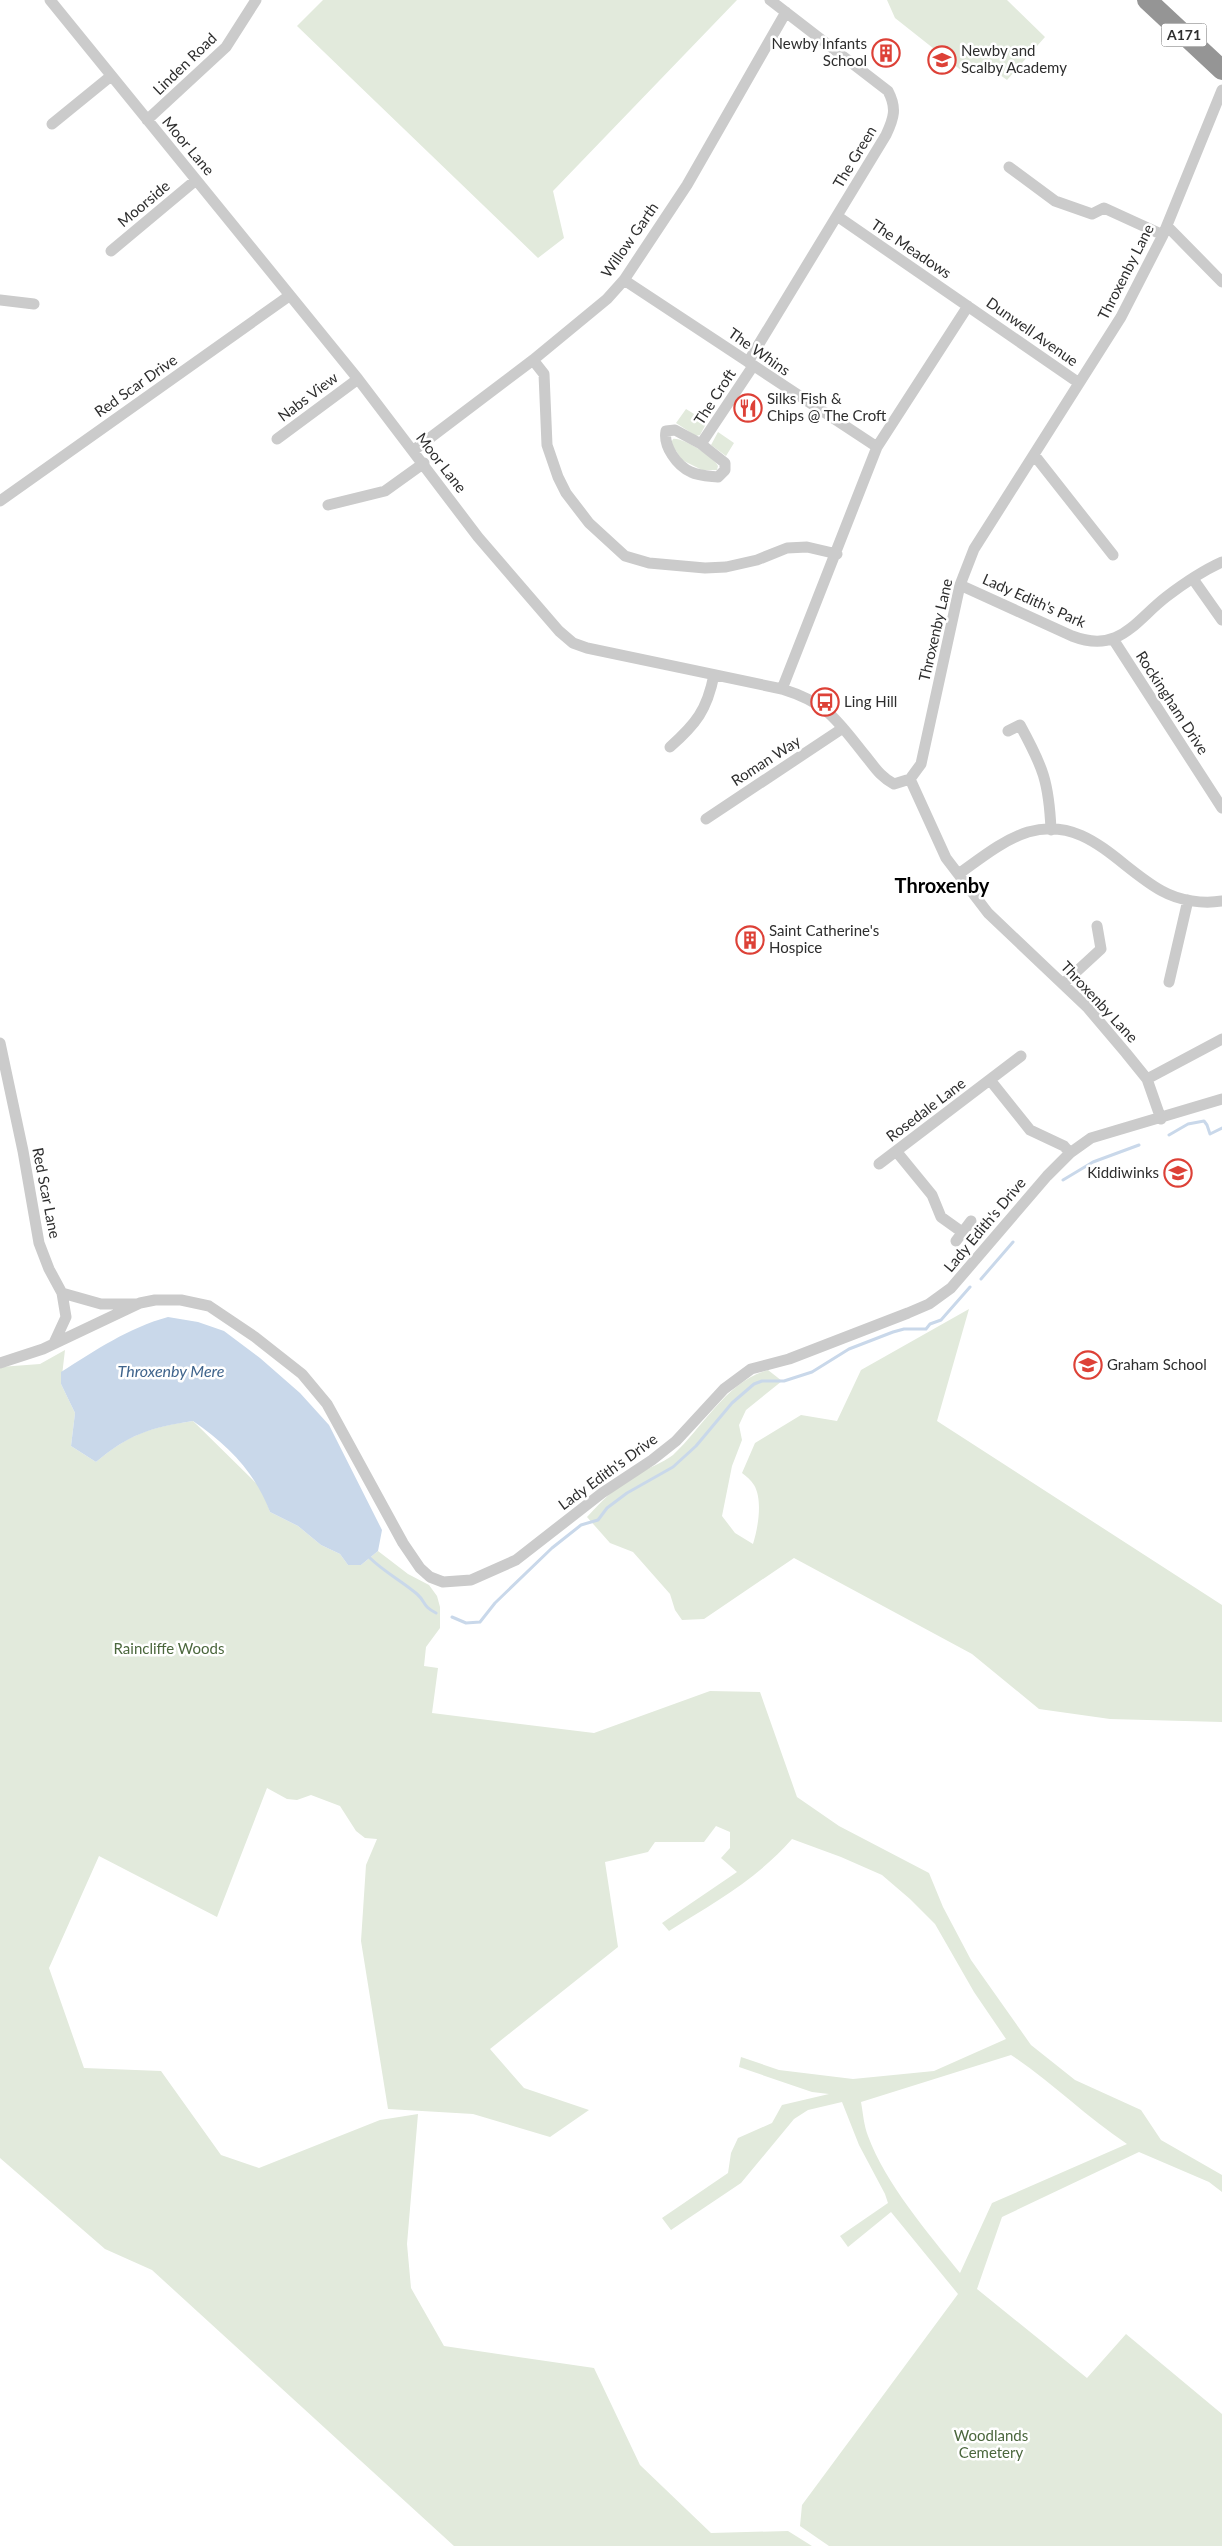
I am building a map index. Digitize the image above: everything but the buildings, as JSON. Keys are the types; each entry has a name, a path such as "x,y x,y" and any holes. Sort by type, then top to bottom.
{"highway":[{"name":"A171","path":"1147,0 1222,70"}],"street":[{"name":"Moor Lane","path":"50,0 358,379 501,565 548,620 573,643 587,648 782,689 806,696 822,706 882,778 894,784 910,779"},
{"name":"Linden Road","path":"147,120 226,47 256,0"},
{"name":"The Green","path":"750,364 886,135 895,115 894,102 888,91 770,0"},
{"name":"Willow Garth","path":"414,450 533,360 607,299 624,280 687,185 786,12"},
{"path":"52,124 111,76"},
{"name":"Throxenby Lane","path":"1161,1119 1147,1079 1087,1007 988,913 960,873 946,858 910,779 921,764 960,585 974,549 1035,456 1121,317 1165,230 1222,90"},
{"path":"1009,167 1055,202 1092,214 1104,208 1165,230 1222,282"},
{"name":"Moorside","path":"111,251 196,180"},
{"name":"The Meadows","path":"837,216 968,306"},
{"name":"The Whins","path":"624,280 877,448"},
{"name":"Red Scar Drive","path":"0,501 289,296"},
{"path":"0,300 34,304"},
{"path":"782,689 837,554 877,448 968,306"},
{"name":"Dunwell Avenue","path":"968,306 1079,383"},
{"path":"533,360 544,374 547,445 558,476 566,493 589,523 624,556 649,563 705,568 726,567 757,560 787,548 807,547 837,554"},
{"name":"The Croft","path":"701,444 750,364"},
{"name":"Nabs View","path":"277,439 358,379"},
{"name":"The Croft","path":"675,430 701,444 725,463 725,470 718,476 703,476 683,467 668,449 664,438 666,431 675,430"},
{"path":"1035,456 1113,555"},
{"path":"328,505 385,491 424,463"},
{"name":"Lady Edith's Park","path":"960,585 1082,640 1113,639 1131,629 1166,597 1222,562"},
{"path":"1193,579 1222,620"},
{"name":"Rockingham Drive","path":"1113,639 1222,808"},
{"path":"668,748 690,729 709,701 714,675"},
{"path":"1008,731 1020,725 1046,776 1051,830"},
{"name":"Roman Way","path":"705,820 842,728"},
{"path":"960,873 1012,839 1031,831 1078,832 1164,892 1188,900 1222,901"},
{"path":"1169,982 1188,900"},
{"path":"1063,984 1101,949 1098,926"},
{"path":"1147,1079 1222,1038"},
{"name":"Red Scar Lane","path":"0,1043 22,1141 39,1243 49,1269 62,1293 66,1316 54,1344"},
{"name":"Rosedale Lane","path":"880,1164 1021,1056"},
{"path":"990,1080 1030,1130 1064,1146 1070,1153"},
{"name":"Lady Edith's Drive","path":"0,1363 54,1344 140,1303 175,1300 209,1306 286,1360 302,1374 327,1404 403,1543 420,1568 430,1577 443,1582 471,1580 516,1560 602,1493 652,1460 676,1441 724,1389 751,1369 789,1359 929,1304 951,1288 1047,1176 1070,1153 1091,1138 1122,1128 1161,1119 1222,1099"},
{"path":"896,1151 932,1196 941,1217 959,1237 972,1221"},
{"path":"62,1293 101,1304 140,1303"}],"green space":[{"path":"323,0 737,0 553,191 564,238 538,258 297,26"},
{"path":"887,0 1007,0 1045,37 1007,80 985,64 977,73 967,75 895,18"},
{"path":"686,409 707,422 700,435 696,436 676,423"},
{"path":"718,432 734,443 726,456 711,445"},
{"path":"673,439 690,444 704,453 715,462 718,466 717,470 702,470 682,460 671,443"},
{"path":"969,1309 937,1421 1222,1605 1222,1722 1110,1719 1039,1709 972,1654 794,1558 704,1619 682,1620 675,1610 670,1594 633,1552 610,1543 587,1517 616,1488 640,1472 665,1461 673,1455 716,1406 740,1384 768,1370 782,1381 746,1410 739,1425 742,1440 732,1466 722,1516 735,1533 753,1544 758,1522 759,1506 757,1491 750,1480 742,1473 755,1443 801,1415 837,1421 861,1370"},
{"path":"65,1350 61,1384 75,1413 71,1446 96,1462 108,1452 141,1433 193,1421 262,1489 270,1512 298,1526 321,1545 340,1554 348,1565 361,1565 378,1551 408,1574 429,1585 437,1596 440,1607 440,1628 426,1647 424,1666 438,1668 432,1713 594,1733 710,1691 760,1692 797,1797 839,1826 929,1873 943,1907 971,1960 1031,2045 1075,2080 1141,2110 1161,2140 1222,2175 1222,2192 1209,2182 1139,2152 1002,2217 977,2289 1087,2378 1126,2334 1222,2414 1222,2546 829,2546 800,2526 802,2505 958,2294 891,2212 848,2247 840,2236 888,2203 859,2145 842,2102 808,2110 794,2119 741,2183 671,2230 662,2218 728,2173 731,2153 738,2138 772,2123 782,2105 829,2094 812,2092 739,2067 741,2057 779,2070 853,2079 934,2071 1006,2039 974,1992 935,1924 910,1899 882,1875 792,1839 764,1867 719,1900 669,1931 662,1923 737,1872 721,1858 730,1848 730,1832 716,1826 704,1842 655,1842 648,1852 605,1862 618,1947 490,2049 524,2088 589,2110 550,2137 473,2114 388,2109 361,1941 366,1865 377,1839 365,1838 356,1831 340,1806 311,1795 297,1800 287,1799 267,1788 217,1917 99,1856 49,1968 84,2068 161,2071 221,2155 259,2168 380,2120 418,2114 407,2244 411,2288 444,2346 594,2368 640,2465 711,2533 788,2531 812,2546 454,2546 152,2270 105,2249 0,2158 0,1367 40,1364","holes":["1011,2055 1041,2076 1127,2144 992,2203 960,2273 909,2208 885,2172 867,2132 861,2102"]}],"water":[{"name":"Throxenby Mere","path":"168,1317 198,1322 224,1331 260,1358 300,1393 329,1425 382,1530 378,1551 361,1565 348,1565 340,1554 321,1545 298,1526 270,1512 257,1484 239,1460 218,1440 193,1421 152,1429 119,1445 96,1462 71,1446 75,1413 61,1384 61,1372 126,1333"}],"waterway":[{"path":"1169,1135 1188,1124 1204,1121 1210,1134 1222,1128"},
{"path":"1063,1180 1093,1162 1139,1145"},
{"path":"981,1279 1013,1242"},
{"path":"452,1617 466,1623 480,1622 495,1603 552,1548 581,1525 598,1520 607,1508 627,1493 673,1467 696,1446 732,1403 754,1384 762,1381 784,1381 812,1372 849,1349 893,1332 904,1329 926,1329 930,1324 941,1320 970,1287"},
{"path":"370,1558 417,1594 426,1606 436,1613"}],"place":[{"name":"Newby Infants School","path":"886,53"},
{"name":"Newby and Scalby Academy","path":"942,60"},
{"name":"Silks Fish & Chips @ The Croft","path":"748,408"},
{"name":"Ling Hill","path":"825,702"},
{"name":"Saint Catherine's Hospice","path":"750,940"},
{"name":"Kiddiwinks","path":"1178,1173"},
{"name":"Graham School","path":"1088,1365"}],"district":[{"name":"Throxenby","path":"942,886"}],"park label":[{"name":"Raincliffe Woods","path":"169,1649"},
{"name":"Woodlands Cemetery","path":"991,2444"}]}
